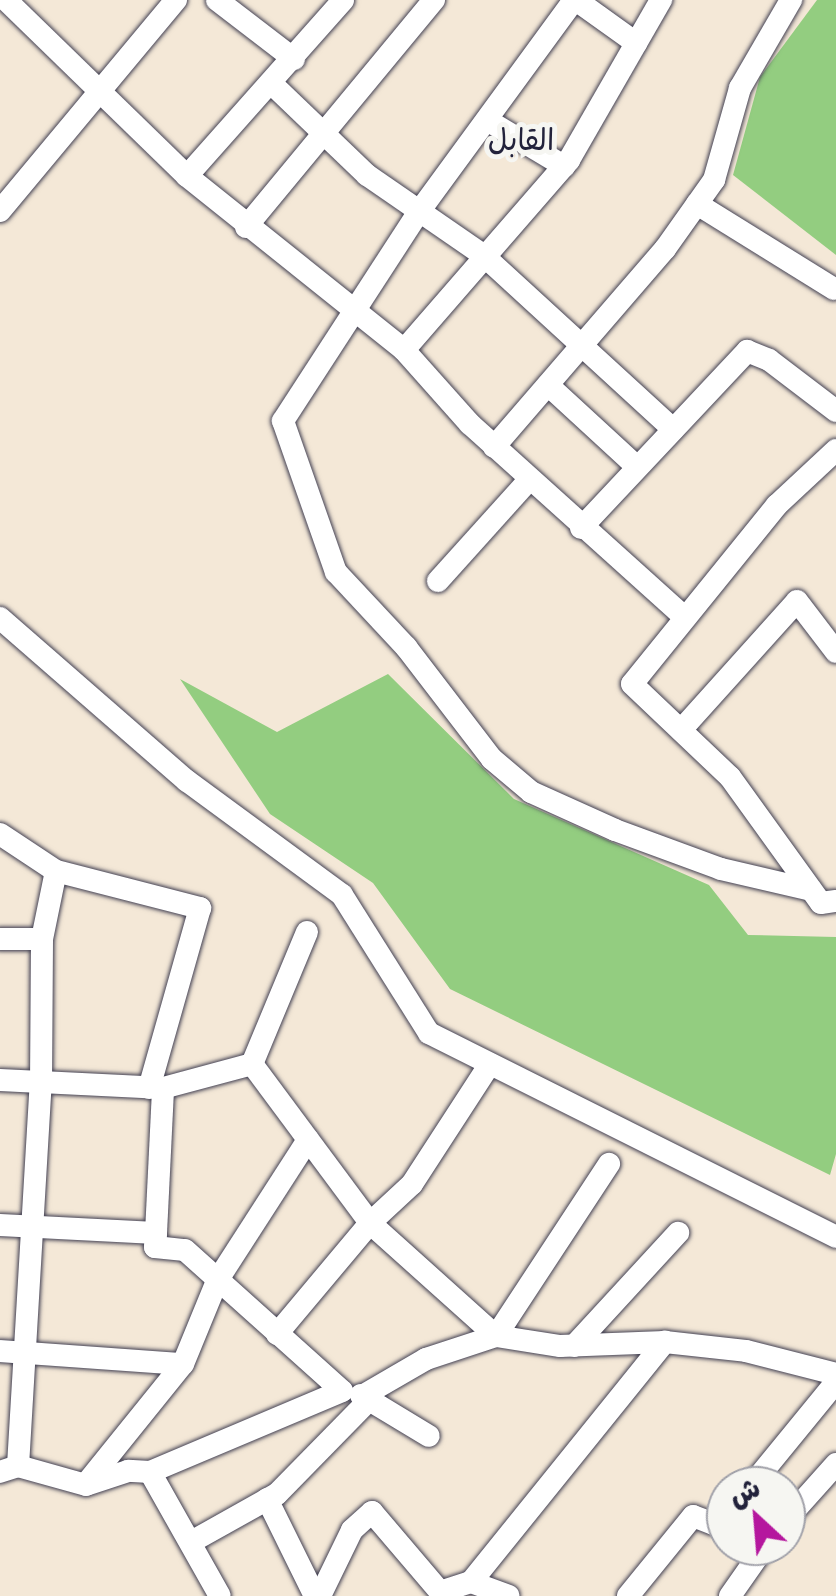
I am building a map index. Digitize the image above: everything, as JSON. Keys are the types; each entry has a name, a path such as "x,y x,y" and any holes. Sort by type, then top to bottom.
{"street":[{"path":"6,0 188,176 246,227 356,308 404,350 494,447 580,528 684,617"},
{"path":"0,211 97,88 176,0"},
{"path":"217,0 294,58"},
{"path":"188,176 343,0"},
{"path":"246,227 434,0"},
{"path":"636,43 575,0 418,214 283,421 336,572 406,646 492,759 531,792 721,869 812,890"},
{"path":"404,350 564,166 661,0"},
{"path":"494,447 584,344 714,180 740,88 791,0"},
{"path":"271,84 323,136 418,214 484,254 673,429"},
{"path":"487,120 564,166"},
{"path":"697,204 834,289"},
{"path":"580,528 747,351 768,360 836,412"},
{"path":"548,385 636,466"},
{"path":"836,450 777,505 632,684 730,777 821,903 836,902"},
{"path":"438,582 530,480"},
{"path":"681,730 798,601 836,652"},
{"path":"0,618 187,780 342,895 428,1033 836,1237"},
{"path":"0,834 56,871 200,908 156,1088 155,1246 184,1250 278,1334 360,1394 429,1436"},
{"path":"56,871 42,939 41,1084 30,1228 29,1350 9,1469 86,1485 128,1471 150,1472 360,1394 426,1359 496,1336 574,1346 665,1342 746,1351 836,1374"},
{"path":"252,1064 306,932"},
{"path":"0,939 42,939"},
{"path":"0,1080 156,1088 252,1064"},
{"path":"252,1064 370,1223 496,1336"},
{"path":"278,1334 370,1223 412,1184 490,1064"},
{"path":"86,1485 183,1364 218,1280 308,1140"},
{"path":"496,1336 608,1164"},
{"path":"0,1225 156,1233"},
{"path":"574,1346 678,1234"},
{"path":"317,1596 352,1530 372,1512 438,1594 471,1582 665,1342"},
{"path":"0,1351 29,1350 183,1364"},
{"path":"767,1466 836,1382"},
{"path":"191,1542 267,1500 360,1394"},
{"path":"806,1498 836,1464"},
{"path":"150,1472 220,1596"},
{"path":"267,1500 317,1596"},
{"path":"628,1596 693,1516 706,1521"},
{"path":"730,1596 752,1566"},
{"path":"471,1582 509,1596"}],"green space":[{"path":"817,0 836,0 836,255 733,175 760,77"},
{"path":"388,674 514,799 709,885 748,935 836,937 836,1154 830,1175 450,989 373,883 270,814 180,679 277,732"}],"district":[{"name":"القابل","path":"521,138"}]}
